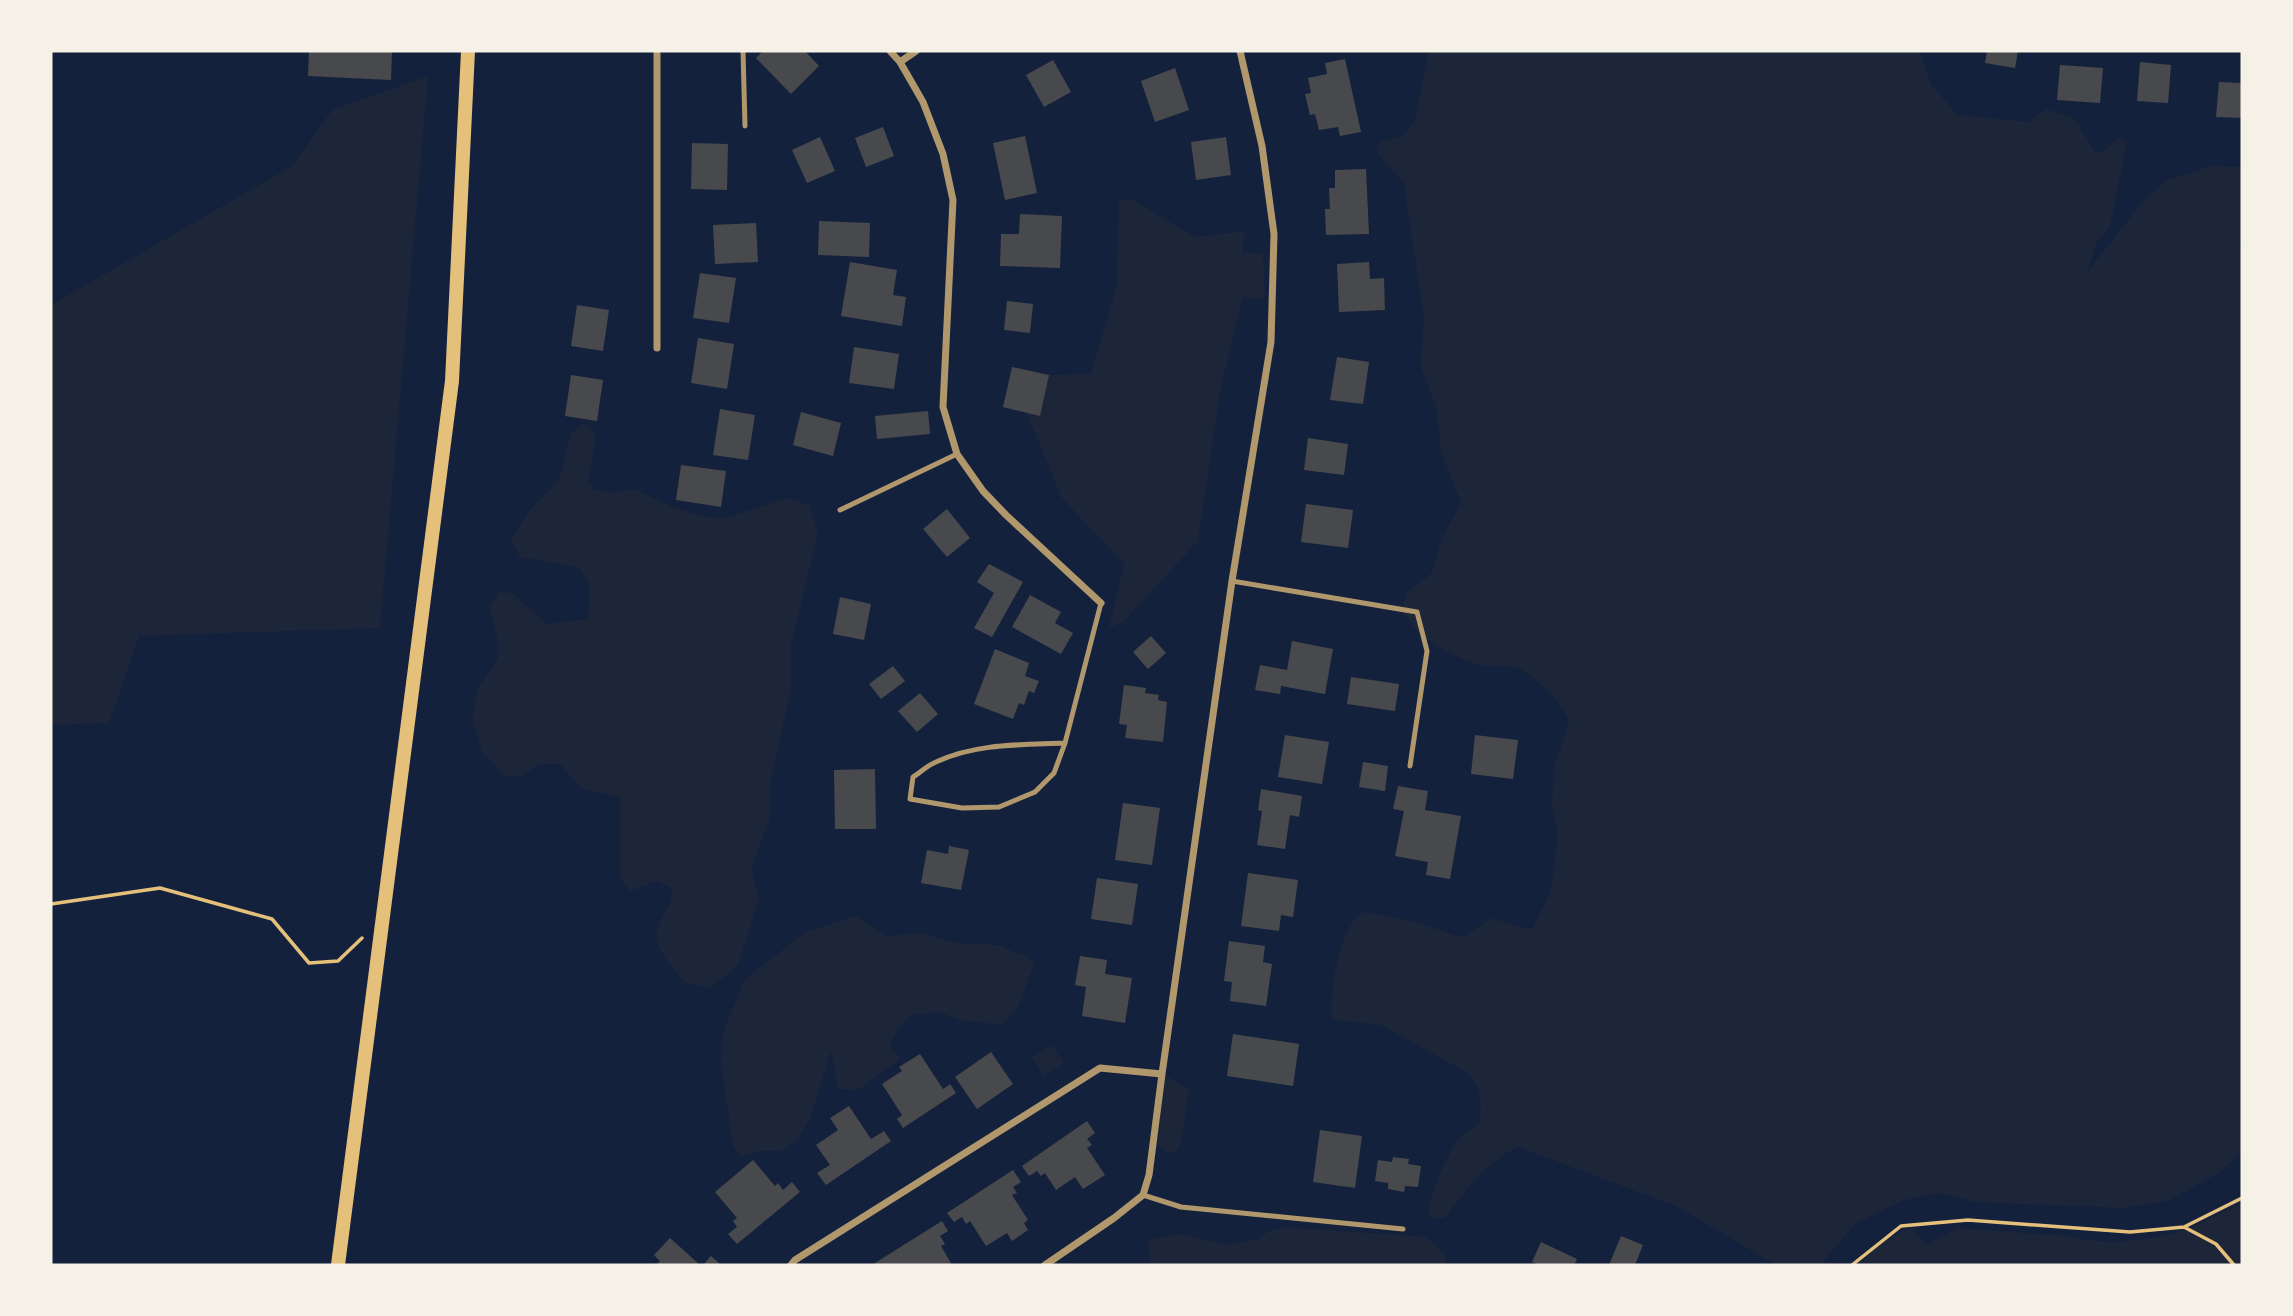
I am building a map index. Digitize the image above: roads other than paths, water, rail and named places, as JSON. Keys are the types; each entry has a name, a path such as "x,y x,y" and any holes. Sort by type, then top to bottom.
{"main road":[{"path":"338,1265 452,381 468,51"}],"street":[{"path":"657,51 657,348"},
{"path":"890,51 900,62 923,102 938,141 953,200 943,407 957,454 983,491 1006,515 1101,603"},
{"path":"900,62 916,51"},
{"path":"1045,1265 1143,1195 1149,1175 1232,581 1271,342 1274,234 1262,146 1240,51"},
{"path":"791,1265 1101,1068 1162,1074"}],"lane":[{"path":"743,51 745,126"},
{"path":"840,510 957,454"},
{"path":"1232,581 1417,612 1427,651 1410,766"},
{"path":"1065,743 1000,746 966,752 935,762 913,777 910,799 962,808 999,807 1035,792 1054,773 1065,743 1101,603"},
{"path":"1143,1195 1181,1207 1404,1229"}]}
